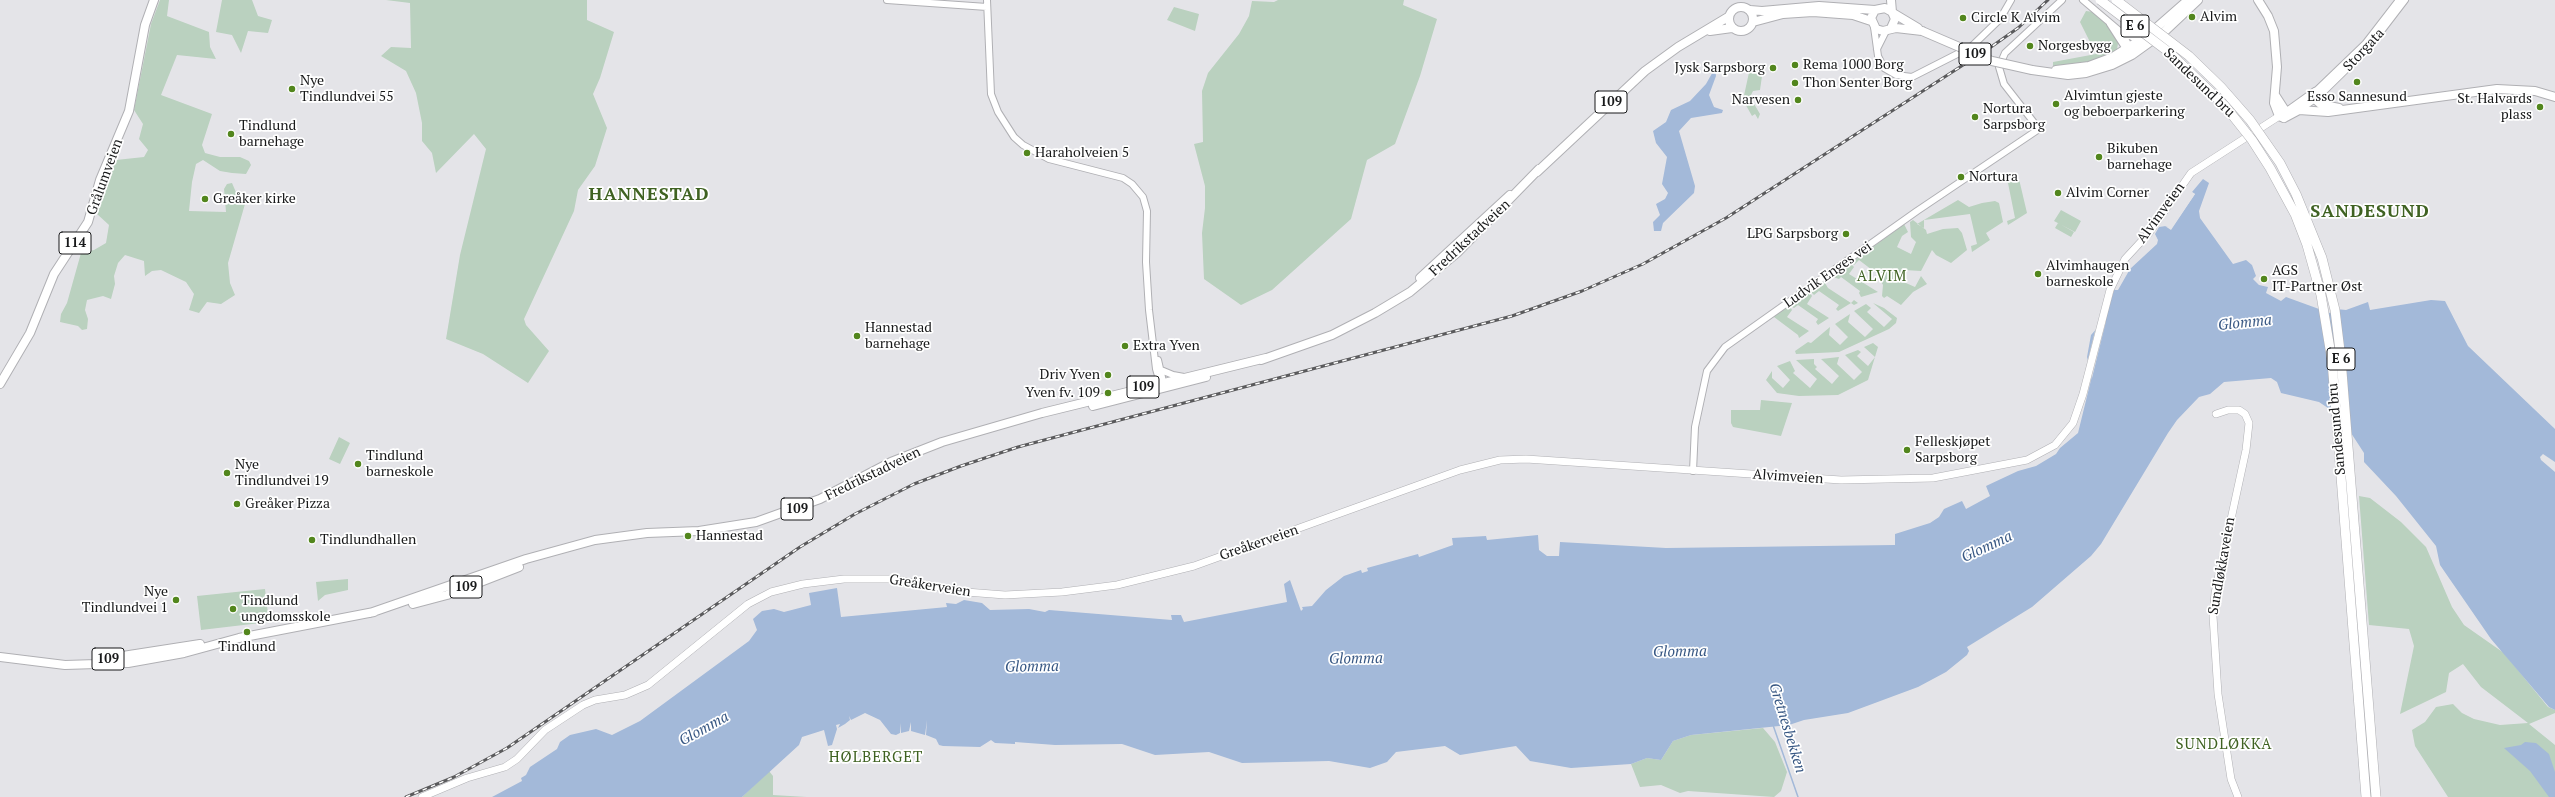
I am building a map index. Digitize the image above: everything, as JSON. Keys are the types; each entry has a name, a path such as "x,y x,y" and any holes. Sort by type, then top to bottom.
{"highway":[{"name":"Sandesund bru","path":"2100,0 2182,64 2229,111 2252,140 2276,178 2307,246 2322,295 2332,361 2366,797"},
{"name":"Sandesund bru","path":"2116,0 2193,60 2221,86 2250,120 2270,149 2293,188 2322,258 2334,310 2341,359 2376,797"}],"main road":[{"name":"Grålumveien","path":"0,384 30,333 54,274 88,222 100,180 128,111 145,25 154,0"},
{"path":"1872,24 1877,9 1883,0"},
{"path":"1889,29 1894,22 1891,0"},
{"name":"109","path":"2129,51 2188,0"},
{"name":"109","path":"1728,17 1731,11 1737,7 1762,11 1812,6 1877,9 1885,8 1922,31 1992,60 2032,70 2076,68 2100,63 2129,51 2164,32 2198,0"},
{"path":"2258,0 2268,16 2276,45 2276,111 2283,115 2299,110 2328,112 2496,88 2529,90 2553,96"},
{"path":"1750,10 1753,22"},
{"name":"109","path":"1732,28 1737,31 1745,30 1753,22 1783,14 1813,12 1853,15 1872,24 1880,31 1889,29 1922,31"},
{"path":"1728,17 1732,28"},
{"name":"Fredrikstadveien","path":"0,657 48,663 101,665 143,661 184,653 239,638 370,613 526,559 614,536 699,531 756,522 820,499 891,462 924,448 1022,420 1266,358 1332,335 1375,313 1420,284 1456,253 1531,180 1540,169 1645,71 1678,47 1706,32 1728,17"},
{"name":"Fredrikstadveien","path":"1706,32 1732,28"},
{"path":"2283,115 2314,96 2328,106 2345,109"},
{"name":"Alvimveien","path":"1438,479 1479,464 1507,459 1834,480 1904,480 1933,478 2013,464 2045,452 2064,436 2076,417 2112,283 2125,259 2149,233 2186,178 2212,157 2283,115"},
{"name":"Fredrikstadveien","path":"1162,385 1184,377 1266,358"},
{"name":"Sundløkkaveien","path":"2216,414 2228,410 2239,410 2245,414 2249,423 2246,450 2215,593 2213,616 2218,694 2231,779 2238,797"},
{"name":"Greåkerveien","path":"422,797 463,780 510,765 546,730 589,702 625,695 648,685 744,607 755,600 780,589 816,582 860,578 906,580 987,594 1044,593 1104,587 1164,575 1194,566 1438,479"}],"street":[{"path":"887,0 987,3 992,94 998,112 1014,137 1023,145 1049,158 1123,178 1132,184 1143,197 1147,211 1146,262 1149,310 1155,353 1162,385"},
{"path":"1872,24 1880,62 1890,72 1904,77 1920,74 1972,47 2000,19 2011,0"},
{"name":"Ludvik Enges vei","path":"1693,470 1695,426 1707,371 1725,347 1916,211 2039,129 2004,84 1999,67 2005,53 2062,0"},
{"path":"2083,0 2122,33 2132,37 2148,35"},
{"name":"Storgata","path":"2314,96 2365,44 2399,0"},
{"name":"Storgata","path":"2314,96 2369,47 2405,0"},
{"path":"2108,21 2129,51"},
{"path":"1877,49 1889,29"},
{"path":"2122,33 2129,51"},
{"path":"2299,110 2314,96 2328,112"},
{"path":"1155,353 1162,370 1162,385"},
{"path":"1162,370 1173,376 1184,377"}],"green space":[{"path":"160,0 169,0 167,16 209,32 210,47 216,59 177,55 161,95 212,114 202,145 205,153 220,157 240,157 249,161 251,165 246,174 232,173 220,171 203,160 196,164 192,182 189,211 226,212 224,189 227,184 232,183 238,197 245,204 228,263 230,283 235,295 221,304 207,302 199,313 189,310 194,294 186,282 161,270 152,271 145,276 144,261 125,255 118,263 114,276 115,284 111,299 103,296 87,300 85,310 88,319 87,329 82,330 78,326 60,322 61,314 67,303 81,253 94,250 106,243 109,225 97,214 116,160 144,157 148,150 139,139 143,124 134,110 151,24"},
{"path":"222,0 252,0 258,16 272,20 268,33 248,31 241,53 232,35 216,32"},
{"path":"386,0 587,0 587,20 614,32 600,78 593,94 607,128 595,166 578,190 574,211 524,319 526,325 549,351 528,383 483,354 446,339 460,255 486,149 474,134 436,173 432,153 422,141 422,123 416,93 406,71 381,56 391,47 411,48 410,3"},
{"path":"1278,0 1404,0 1403,5 1437,19 1420,76 1395,144 1367,160 1351,219 1272,290 1241,305 1204,279 1202,233 1205,208 1205,186 1194,144 1203,142 1202,91 1208,73 1239,34 1249,16 1252,1 1274,2"},
{"path":"1174,7 1199,14 1195,31 1167,20"},
{"path":"2086,11 2094,12 2106,24 2118,43 2117,50 2108,57 2074,66 2053,68 2053,62 2096,54 2080,22"},
{"path":"1750,68 1760,70 1759,75 1762,76 1760,90 1753,91 1750,97 1760,114 1758,119 1755,114 1752,116 1743,100"},
{"path":"2019,179 2027,213 2008,225 2007,221 2015,218 2008,183 2003,181"},
{"path":"1958,200 1969,207 1995,201 1999,203 2003,222 1986,233 1990,240 1972,252 1971,246 1977,244 1970,214 1924,220 1924,228 1917,224"},
{"path":"2061,210 2081,221 2075,232 2054,221"},
{"path":"1913,220 1926,230 1927,234 1943,229 1958,228 1962,233 1967,250 1951,263 1936,255 1932,250 1921,271 1904,270 1899,280 1915,287 1921,276 1927,284 1913,292 1901,305 1887,296 1884,298 1882,296 1883,285 1876,273 1859,260 1854,265 1851,263 1904,224 1908,232 1902,236 1897,247 1911,254 1916,242 1911,237 1910,222"},
{"path":"2058,223 2074,232 2071,237 2055,228"},
{"path":"1850,263 1854,267 1849,274 1878,292 1861,297 1859,293 1860,291 1841,277 1839,279 1831,276"},
{"path":"1831,276 1825,283 1828,288 1851,303 1838,311 1836,309 1839,305 1819,291 1814,295 1810,291"},
{"path":"1809,291 1812,296 1807,304 1829,318 1818,325 1816,322 1818,319 1798,305 1794,308 1789,305"},
{"path":"1854,300 1858,303 1854,305 1851,303"},
{"path":"1873,303 1884,308 1897,318 1896,323 1889,329 1839,352 1796,354 1795,351 1808,342 1811,343 1830,327 1829,335 1840,345 1848,337 1835,324 1850,314 1848,322 1865,337 1873,329 1854,311 1866,304 1871,308 1867,312 1884,327 1892,319"},
{"path":"1789,305 1792,310 1787,317 1809,331 1799,338 1798,335 1774,317 1769,319"},
{"path":"1873,343 1878,347 1875,357 1864,347"},
{"path":"1858,350 1861,352 1857,356 1868,366 1875,357 1868,380 1838,395 1799,396 1777,393 1766,380 1772,371 1772,378 1783,388 1790,380 1777,366 1790,361 1795,371 1793,373 1810,388 1817,379 1796,360 1814,359 1814,364 1817,367 1815,369 1832,384 1839,376 1821,359 1839,357 1837,364 1854,380 1862,372 1845,355"},
{"path":"1761,400 1792,403 1781,436 1733,427 1731,423 1731,410 1760,410"},
{"path":"339,437 350,443 340,464 329,459"},
{"path":"2359,496 2370,498 2401,522 2426,547 2452,607 2464,625 2504,653 2548,707 2555,710 2555,713 2529,724 2555,745 2555,797 2448,797 2415,746 2412,730 2425,722 2436,707 2453,704 2462,713 2474,719 2500,725 2528,723 2481,687 2463,664 2449,673 2446,692 2400,714 2414,646 2409,629 2369,625"},
{"path":"348,579 348,590 325,595 318,601 316,582"},
{"name":"Tindlund ungdomsskole","path":"265,589 269,622 201,630 197,596"},
{"path":"1763,728 1775,742 1787,772 1781,791 1774,797 1688,791 1680,793 1661,785 1640,787 1631,764 1647,758 1661,760 1673,741 1691,735"},
{"path":"769,771 773,776 773,795 807,797 742,797"}],"water":[{"path":"1715,68 1716,76 1709,95 1714,107 1723,110 1722,113 1691,118 1679,131 1695,186 1694,193 1663,223 1661,231 1654,231 1653,222 1660,215 1656,204 1665,199 1668,193 1662,184 1667,157 1656,143 1653,131 1666,122 1671,110 1690,101 1706,84"},
{"name":"Glomma","path":"2203,179 2209,183 2199,211 2200,218 2233,264 2246,260 2252,265 2256,276 2253,279 2259,285 2268,287 2266,293 2281,301 2286,297 2330,313 2336,309 2346,310 2368,302 2370,310 2431,300 2445,301 2468,346 2555,429 2555,710 2549,707 2491,639 2440,565 2436,546 2396,496 2364,462 2364,453 2340,416 2319,402 2281,393 2277,382 2271,378 2224,382 2210,394 2199,397 2177,420 2168,433 2101,544 2091,556 2032,607 1967,647 1969,651 1967,655 1946,672 1918,687 1848,713 1804,720 1789,725 1691,735 1673,741 1661,760 1647,758 1631,764 1571,768 1530,761 1516,746 1460,755 1445,746 1396,752 1387,762 1370,768 1329,761 1242,763 1209,752 1155,755 1122,744 1055,745 1015,742 1015,744 995,743 991,740 980,747 943,746 939,745 936,739 926,735 927,720 925,735 911,731 911,722 909,731 901,733 901,723 900,733 896,735 891,734 880,720 865,713 851,720 849,716 850,720 838,728 840,724 836,725 837,729 832,745 828,746 824,730 802,737 799,745 742,797 492,797 522,781 521,778 526,775 530,767 557,749 560,742 570,735 596,729 612,735 640,721 749,641 757,630 753,619 762,611 774,609 784,612 811,605 809,593 837,588 841,617 947,607 946,603 956,604 964,600 982,603 990,610 1029,609 1045,612 1049,610 1172,620 1171,615 1181,615 1184,622 1287,602 1284,584 1290,580 1301,611 1303,609 1302,607 1312,606 1326,590 1344,576 1361,570 1362,573 1368,571 1367,568 1418,554 1419,557 1453,545 1452,538 1486,536 1487,540 1538,535 1539,550 1547,556 1559,556 1560,542 1666,548 1895,545 1895,534 1930,523 1939,517 1944,509 1962,501 1966,509 1990,496 1986,486 2018,471 2036,466 2056,454 2060,448 2078,433 2092,376 2087,357 2091,335 2106,318 2114,290 2118,290 2130,269 2157,244 2158,240 2155,234 2159,227 2166,226 2171,229 2195,194 2192,192"},
{"path":"2525,742 2536,743 2549,754 2555,772 2555,797 2549,797 2530,771 2504,748 2521,745"}],"pier":[{"path":"2190,191 2195,194 2171,230 2165,226 2170,227 2192,195"},
{"path":"2102,320 2106,321 2092,378 2087,363 2096,327"},
{"path":"2543,454 2555,462 2555,472 2541,460 2540,457"}],"waterway":[{"name":"Gretnesbekken","path":"1773,725 1798,797"}],"railway":[{"path":"406,797 454,777 507,748 800,547 855,514 914,484 961,466 1018,447 1512,316 1582,291 1643,264 1726,218 1991,47 2018,28 2048,0"}],"place":[{"name":"Alvim","path":"2192,17"},
{"name":"Circle K Alvim","path":"1963,18"},
{"name":"Norgesbygg","path":"2030,46"},
{"name":"Rema 1000 Borg","path":"1795,65"},
{"name":"Jysk Sarpsborg","path":"1773,68"},
{"name":"Esso Sannesund","path":"2357,82"},
{"name":"Thon Senter Borg","path":"1795,83"},
{"name":"Nye Tindlundvei 55","path":"292,89"},
{"name":"Narvesen","path":"1798,100"},
{"name":"Alvimtun gjeste og beboerparkering","path":"2056,104"},
{"name":"St. Halvards plass","path":"2540,107"},
{"name":"Nortura Sarpsborg","path":"1975,117"},
{"name":"Tindlund barnehage","path":"231,134"},
{"name":"Haraholveien 5","path":"1027,153"},
{"name":"Bikuben barnehage","path":"2099,157"},
{"name":"Nortura","path":"1961,177"},
{"name":"Alvim Corner","path":"2058,193"},
{"name":"Greåker kirke","path":"205,199"},
{"name":"LPG Sarpsborg","path":"1846,234"},
{"name":"Alvimhaugen barneskole","path":"2038,274"},
{"name":"AGS IT-Partner Øst","path":"2264,279"},
{"name":"Hannestad barnehage","path":"857,336"},
{"name":"Extra Yven","path":"1125,346"},
{"name":"Driv Yven","path":"1108,375"},
{"name":"Yven fv. 109","path":"1108,393"},
{"name":"Felleskjøpet Sarpsborg","path":"1907,450"},
{"name":"Tindlund barneskole","path":"358,464"},
{"name":"Nye Tindlundvei 19","path":"227,473"},
{"name":"Greåker Pizza","path":"237,504"},
{"name":"Hannestad","path":"688,536"},
{"name":"Tindlundhallen","path":"312,540"},
{"name":"Nye Tindlundvei 1","path":"176,600"},
{"name":"Tindlund ungdomsskole","path":"233,609"},
{"name":"Tindlund","path":"247,632"}],"district":[{"name":"HANNESTAD","path":"649,195"},
{"name":"SANDESUND","path":"2370,212"},
{"name":"ALVIM","path":"1882,277"},
{"name":"SUNDLØKKA","path":"2224,745"},
{"name":"HØLBERGET","path":"876,758"}]}
